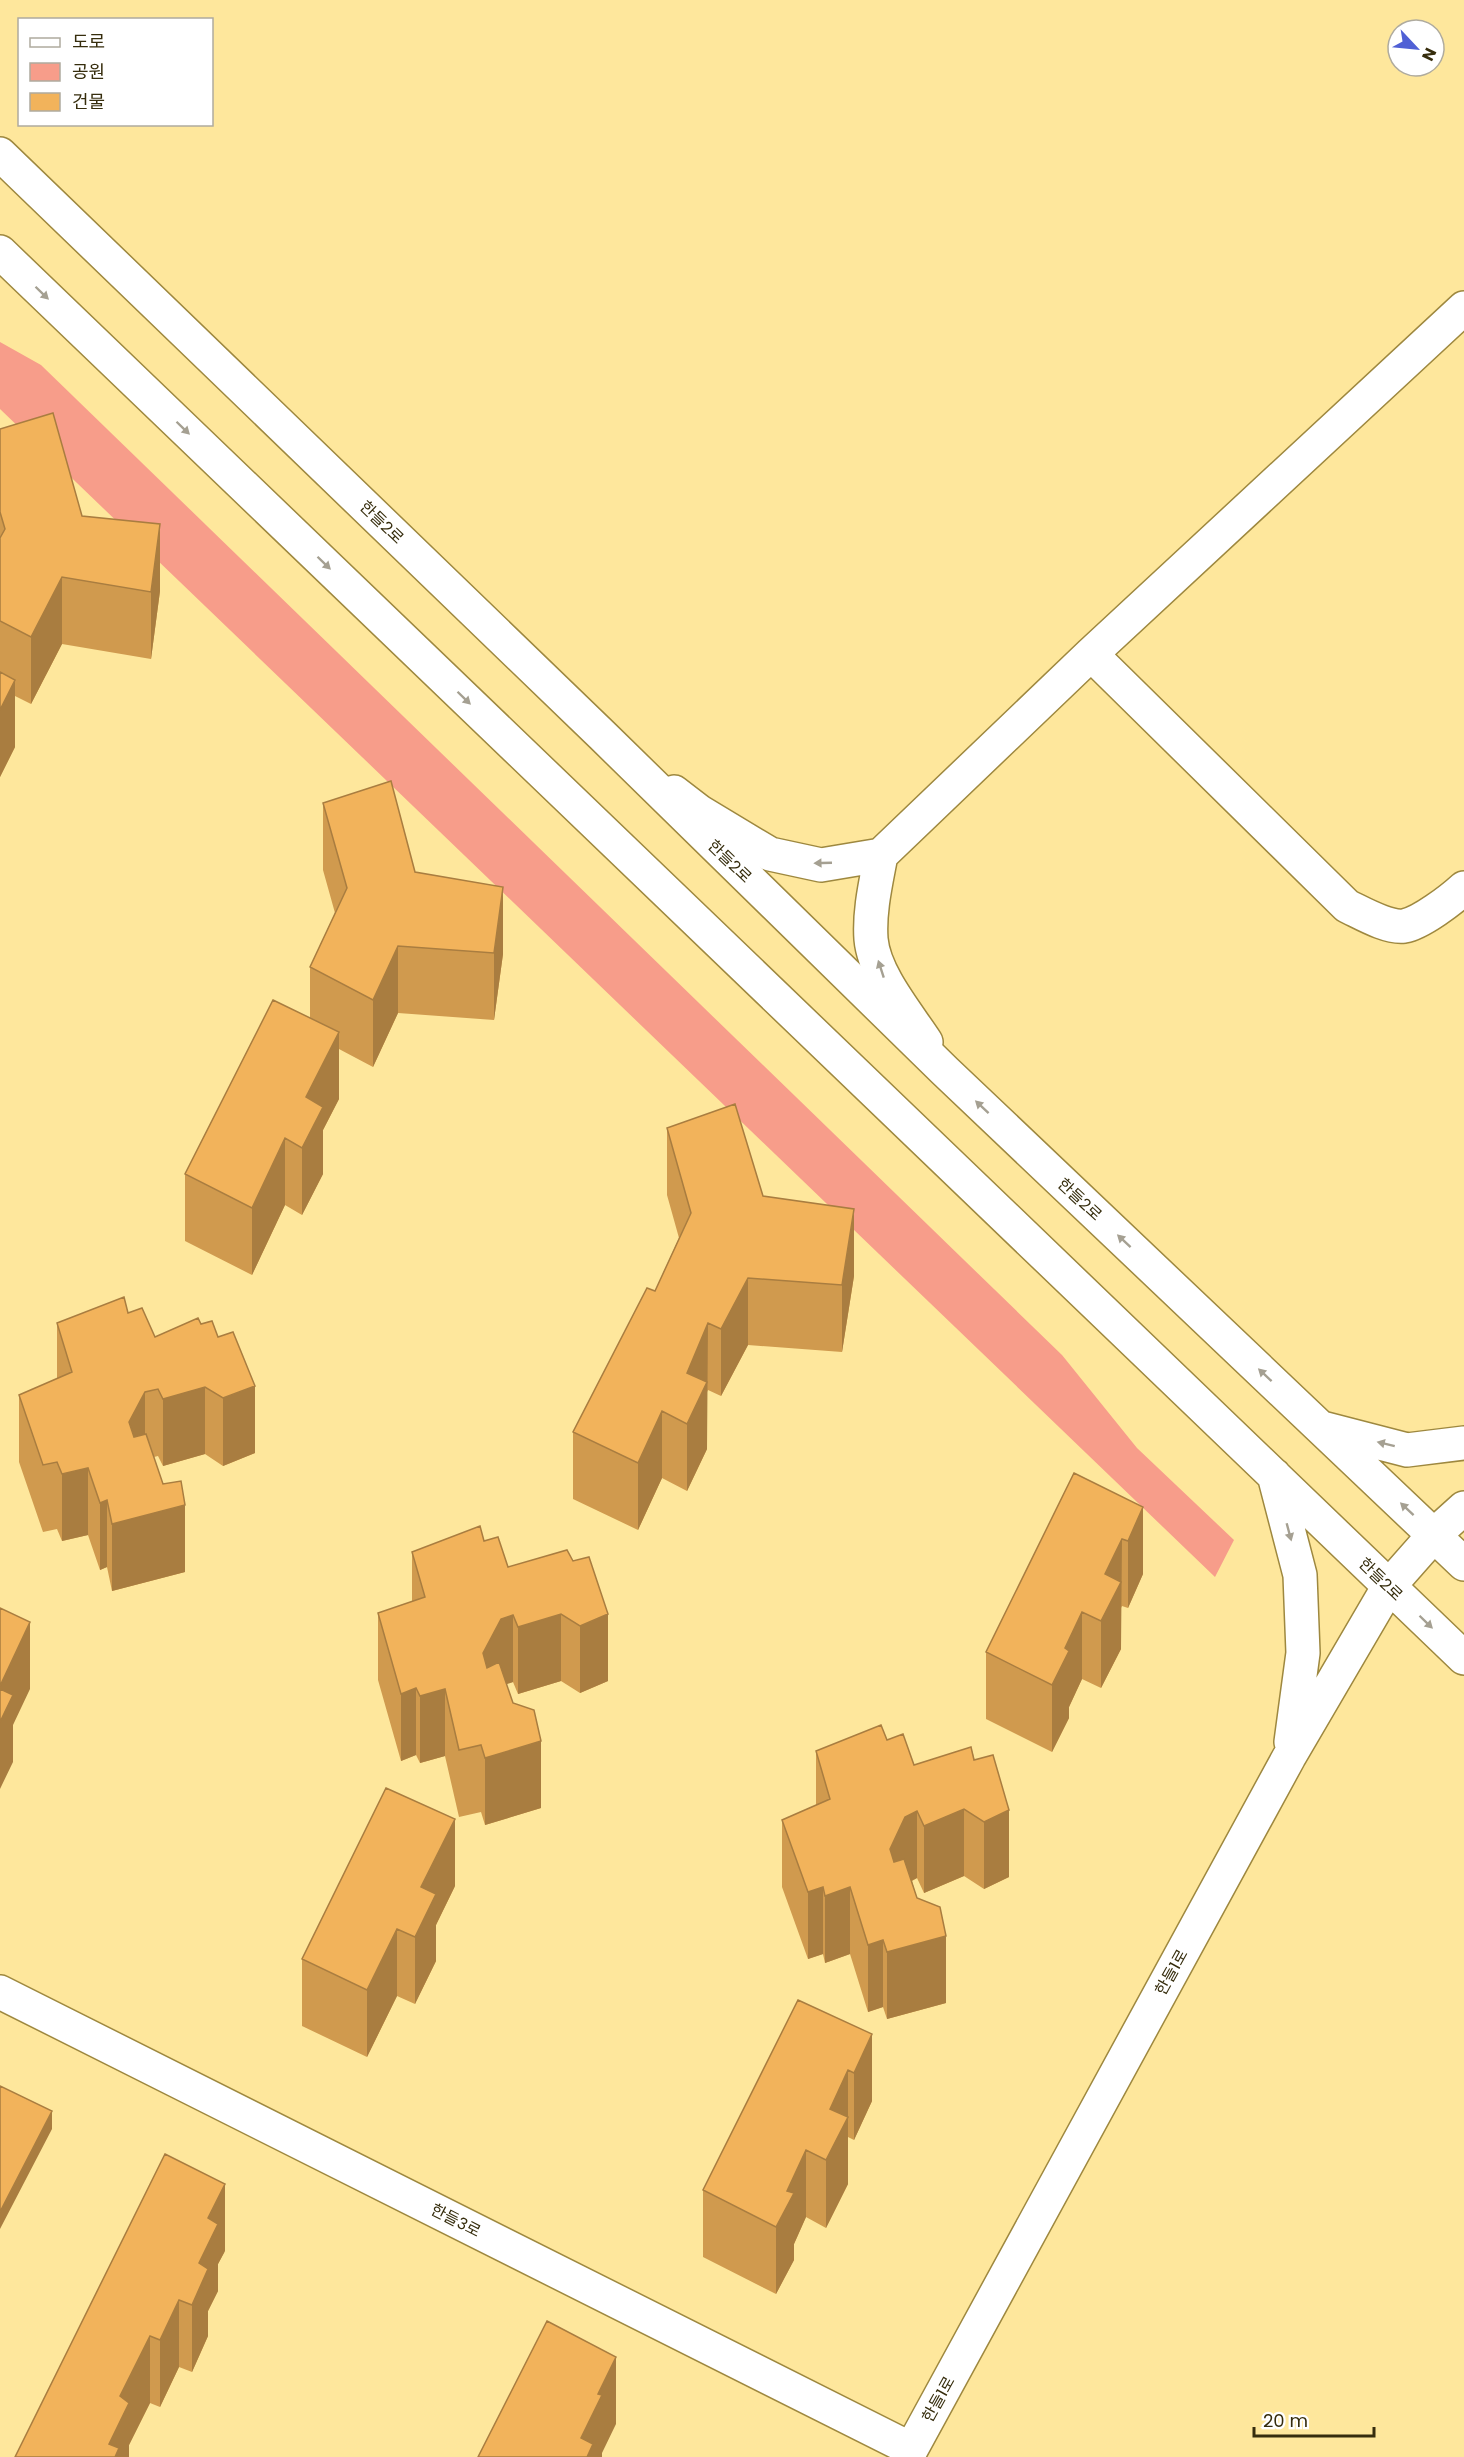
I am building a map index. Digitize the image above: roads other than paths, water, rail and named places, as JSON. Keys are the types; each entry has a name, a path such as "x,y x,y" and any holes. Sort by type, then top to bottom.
{"street":[{"name":"한들2로","path":"0,154 603,736 945,1071 1464,1564"},
{"name":"한들2로","path":"0,252 1464,1658"},
{"path":"603,736 700,812 770,855 821,865 881,855 1091,654 1464,308"},
{"path":"1091,654 1347,906 1377,920 1404,926 1442,907 1464,888"},
{"path":"881,855 873,902 871,940 885,981 945,1071"},
{"path":"1321,1428 1407,1450 1464,1443"},
{"path":"1274,1475 1300,1575 1303,1653 1288,1757"},
{"name":"한들1로","path":"909,2453 1288,1757 1389,1586 1434,1535 1464,1508"},
{"name":"한들3로","path":"0,1992 909,2453"}]}
